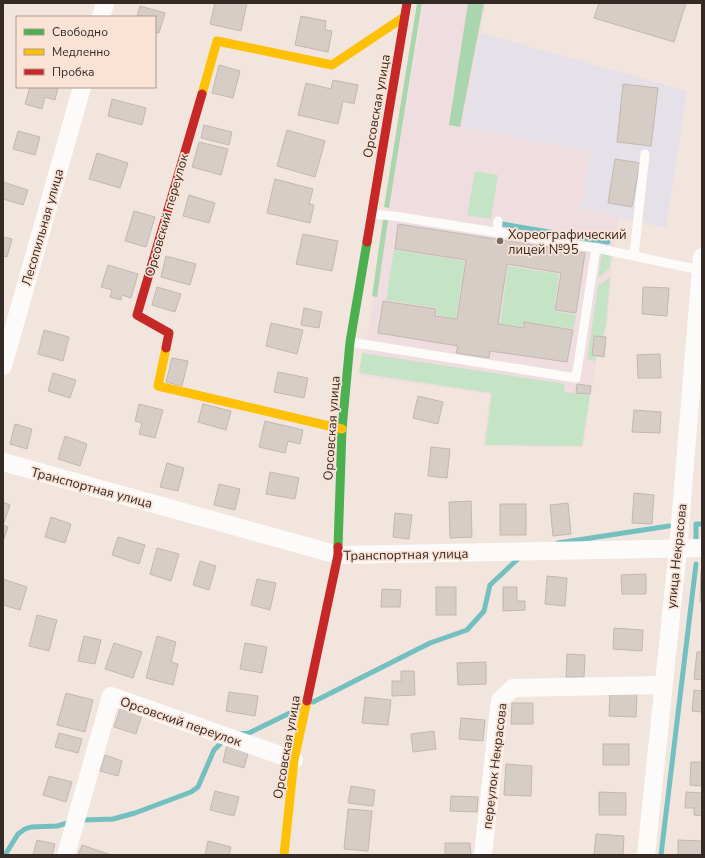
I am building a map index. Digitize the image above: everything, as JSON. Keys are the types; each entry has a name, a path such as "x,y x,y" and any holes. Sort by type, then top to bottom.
{"street":[{"path":"101,16 105,3"},
{"name":"Орсовская улица","path":"284,855 294,760 338,555 342,429 350,342 407,3"},
{"name":"Орсовский переулок","path":"342,429 158,386 169,333 137,315 217,41 332,65 404,18"},
{"name":"Лесопильная улица","path":"3,366 82,88"},
{"name":"улица Некрасова","path":"646,855 678,549 701,264"},
{"name":"Транспортная улица","path":"3,462 338,555 702,548"},
{"name":"переулок Некрасова","path":"483,855 500,700 513,688 663,685"},
{"name":"Орсовский переулок","path":"66,855 111,696 294,760"}],"lane":[{"path":"634,255 645,154"},
{"path":"371,214 394,216 634,255 701,264"},
{"path":"497,232 498,221"},
{"path":"350,342 576,378 596,248"}],"shaded area":[{"name":"Хореографический лицей №95","path":"424,3 486,3 462,127 591,152 580,208 619,217 612,264 607,326 604,337 606,337 604,357 597,356 583,447 484,446 490,394 360,376"},
{"path":"481,33 687,91 666,228 580,208 591,152 462,127"}],"green space":[{"path":"417,3 422,3 389,208 384,207"},
{"path":"468,3 484,3 460,127 449,125"},
{"path":"475,171 498,175 491,219 467,215"},
{"path":"383,219 388,220 377,297 372,296"},
{"path":"516,230 594,242 594,244 515,232"},
{"path":"394,250 465,261 456,318 437,315 437,308 386,300"},
{"path":"602,251 611,253 610,268 598,278"},
{"path":"508,266 559,274 554,311 576,315 573,329 524,322 523,327 500,324"},
{"path":"610,277 606,326 603,336 593,336 592,355 596,356 596,361 587,360 598,286"},
{"path":"362,353 565,384 564,392 590,395 582,446 485,445 492,393 359,373"}],"building":[{"path":"215,3 247,3 241,31 210,24"},
{"path":"599,3 686,3 674,42 594,18"},
{"path":"140,6 165,13 159,33 156,32 156,16 137,16"},
{"path":"301,16 326,21 325,30 332,31 328,52 295,45"},
{"path":"219,65 240,71 233,98 212,93"},
{"path":"333,80 358,85 354,104 343,101 338,124 298,115 306,83 331,89"},
{"path":"623,84 658,88 651,146 617,142"},
{"path":"30,88 58,88 55,100 45,97 42,109 25,104"},
{"path":"112,99 146,108 142,125 108,116"},
{"path":"204,125 232,132 229,145 201,138"},
{"path":"287,130 325,141 315,177 277,166"},
{"path":"18,131 40,137 35,155 13,149"},
{"path":"199,142 228,149 221,175 192,167"},
{"path":"97,153 128,163 120,188 89,179"},
{"path":"615,159 640,163 632,207 608,203"},
{"path":"275,179 313,189 309,204 314,205 310,223 267,213"},
{"path":"3,182 28,190 23,205 3,199"},
{"path":"189,195 215,203 209,223 183,216"},
{"path":"134,211 155,217 146,247 125,241"},
{"path":"398,224 585,253 576,313 555,310 561,273 507,264 498,324 524,328 524,322 573,330 567,362 490,351 489,358 456,353 458,346 378,333 383,301 436,309 435,316 457,319 466,260 395,249"},
{"path":"303,234 338,241 332,271 296,264"},
{"path":"3,237 12,239 7,257 3,256"},
{"path":"166,256 196,264 190,285 161,277"},
{"path":"108,265 138,274 131,298 122,295 121,300 110,297 112,290 101,287"},
{"path":"157,287 181,294 175,312 152,305"},
{"path":"643,287 669,288 667,316 642,314"},
{"path":"304,308 322,312 319,328 301,325"},
{"path":"271,323 303,330 297,354 266,346"},
{"path":"44,330 69,337 63,361 38,354"},
{"path":"594,336 606,337 604,357 592,355"},
{"path":"660,354 661,378 638,378 637,355"},
{"path":"172,358 188,361 182,386 166,382"},
{"path":"278,372 308,378 304,398 274,392"},
{"path":"53,373 76,380 70,398 48,391"},
{"path":"577,384 591,386 590,394 576,393"},
{"path":"418,396 443,402 438,424 413,418"},
{"path":"139,404 163,410 155,438 139,434 142,423 135,421"},
{"path":"203,404 231,411 226,430 198,422"},
{"path":"634,410 661,412 660,433 632,432"},
{"path":"265,421 303,430 300,444 288,441 285,453 259,447"},
{"path":"15,424 32,429 27,449 10,444"},
{"path":"65,436 87,444 80,466 58,459"},
{"path":"431,447 450,449 447,478 428,476"},
{"path":"167,463 184,468 178,491 160,487"},
{"path":"270,472 299,478 295,499 266,494"},
{"path":"219,484 240,489 235,510 214,505"},
{"path":"634,493 654,495 652,524 632,523"},
{"path":"471,501 472,537 450,538 449,502"},
{"path":"3,502 10,505 3,525"},
{"path":"568,503 571,534 553,536 550,505"},
{"path":"500,504 526,504 526,535 500,535"},
{"path":"395,513 412,515 409,539 393,537"},
{"path":"51,517 71,524 65,543 45,537"},
{"path":"3,525 8,527 4,539 3,539"},
{"path":"118,537 145,545 139,564 112,555"},
{"path":"157,548 179,554 171,581 150,574"},
{"path":"200,561 216,566 209,590 193,585"},
{"path":"701,570 702,602 700,602"},
{"path":"646,574 646,594 622,594 621,575"},
{"path":"547,576 567,578 565,606 545,604"},
{"path":"3,579 27,587 20,610 3,605"},
{"path":"257,579 276,583 270,610 251,605"},
{"path":"436,587 456,587 456,615 436,615"},
{"path":"503,587 517,587 517,601 525,601 525,610 503,611"},
{"path":"382,589 401,590 400,607 381,607"},
{"path":"37,615 57,620 49,651 29,646"},
{"path":"614,628 643,630 642,651 613,649"},
{"path":"84,636 101,640 95,664 78,661"},
{"path":"157,636 176,642 171,662 178,664 173,685 146,678"},
{"path":"114,643 142,652 133,678 105,669"},
{"path":"245,643 267,647 262,673 240,669"},
{"path":"697,652 702,652 702,680 694,679"},
{"path":"567,654 585,655 584,677 566,677"},
{"path":"486,662 486,684 458,685 457,663"},
{"path":"401,671 414,671 415,695 392,696 392,681 401,681"},
{"path":"694,690 702,691 702,712 692,711"},
{"path":"229,692 258,696 255,716 226,711"},
{"path":"610,692 637,693 636,717 609,716"},
{"path":"66,693 93,700 85,732 57,725"},
{"path":"365,697 391,700 388,725 362,723"},
{"path":"512,703 533,703 533,724 511,724"},
{"path":"120,709 142,715 136,734 114,727"},
{"path":"461,718 485,720 483,741 459,739"},
{"path":"434,731 436,749 413,752 411,734"},
{"path":"59,733 82,739 78,753 55,747"},
{"path":"227,744 249,750 244,768 223,762"},
{"path":"603,744 629,744 629,765 603,765"},
{"path":"105,755 122,761 118,776 100,771"},
{"path":"691,762 702,762 702,786 690,785"},
{"path":"506,764 532,766 531,796 504,795"},
{"path":"49,776 72,782 66,802 43,795"},
{"path":"351,786 375,790 373,806 348,803"},
{"path":"215,791 239,797 234,816 210,810"},
{"path":"599,792 626,793 626,815 599,815"},
{"path":"686,792 702,793 702,816 694,815 694,808 685,808"},
{"path":"451,796 478,797 477,812 450,811"},
{"path":"348,809 372,811 368,851 344,849"},
{"path":"596,834 624,836 623,855 594,855"},
{"path":"37,840 55,844 52,855 33,855"},
{"path":"678,840 702,841 702,855 678,855"},
{"path":"208,841 231,847 229,855 205,855"},
{"path":"445,843 470,843 471,855 445,855"},
{"path":"82,845 111,855 78,855"}],"waterway":[{"path":"502,224 608,242"},
{"path":"696,544 696,524 702,524"},
{"path":"558,543 669,526"},
{"path":"313,702 430,643 467,630 484,611 490,585 520,557"},
{"path":"661,855 696,564"},
{"path":"240,734 249,733 298,709"},
{"path":"83,820 113,819 135,813 191,792 198,787 214,750 225,739"},
{"path":"5,855 18,834 25,829 31,827 57,826 71,822"}],"traffic: fast":[{"path":"338,547 342,429 350,342 367,242"}],"traffic: slow":[{"path":"202,94 217,41 332,65 404,17"},
{"path":"166,348 158,386 342,429"},
{"path":"284,855 294,760 307,701"}],"traffic: jam":[{"path":"367,242 407,3"},
{"path":"166,348 169,333 137,315 202,94"},
{"path":"307,701 338,555 338,547"}],"place":[{"name":"Хореографический лицей №95","path":"500,241"}]}
